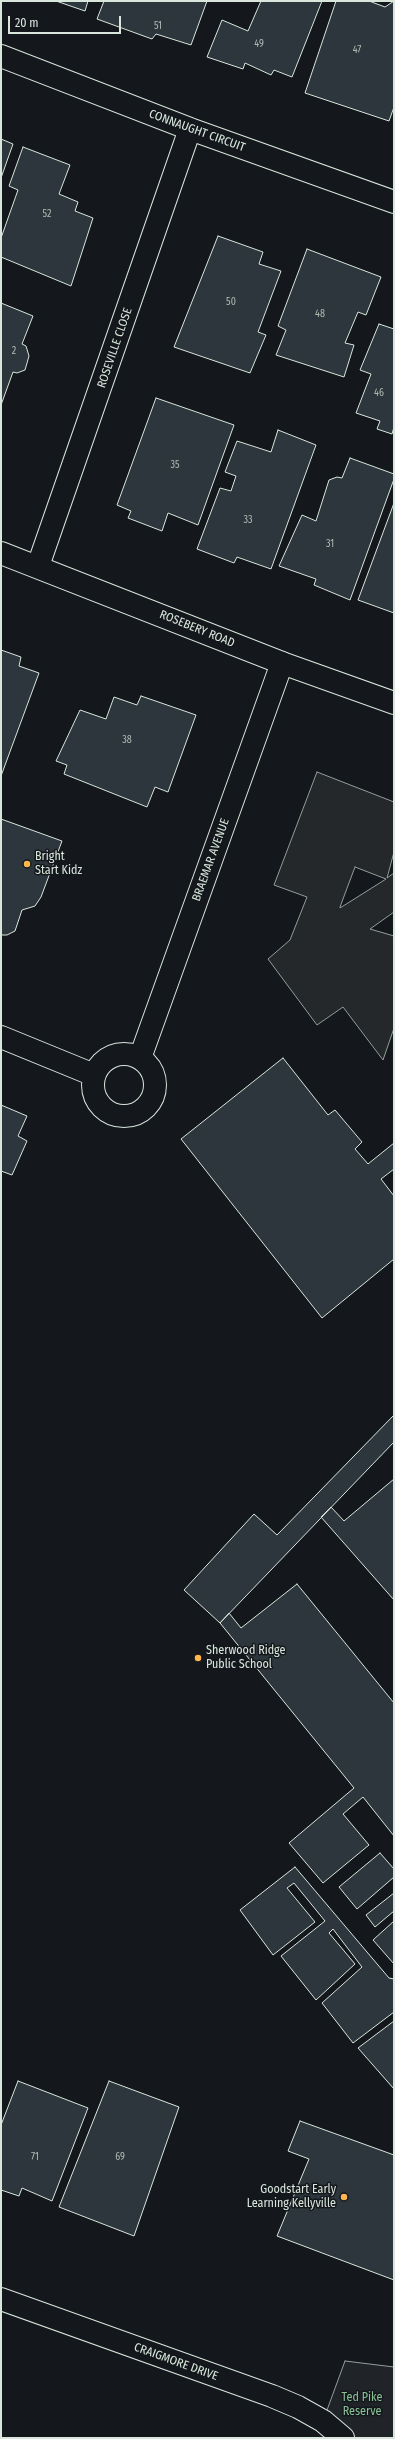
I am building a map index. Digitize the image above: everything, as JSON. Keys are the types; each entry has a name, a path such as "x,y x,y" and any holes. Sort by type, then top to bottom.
{"street":[{"name":"CONNAUGHT CIRCUIT","path":"1,56 190,129 394,202"},
{"name":"ROSEVILLE CLOSE","path":"38,566 190,129"},
{"name":"ROSEBERY ROAD","path":"1,553 38,566 282,663 394,702"},
{"name":"BRAEMAR AVENUE","path":"140,1058 282,663"},
{"path":"1,1037 94,1075"},
{"path":"118,1054 129,1054 140,1058 152,1073 154,1092 150,1101 135,1114 115,1114 103,1107 94,1094 94,1075 100,1065 108,1058 118,1054"},
{"name":"CRAIGMORE DRIVE","path":"1,2299 278,2399 322,2421 343,2438"}],"green space":[{"name":"Ted Pike Reserve","path":"345,2361 394,2367 394,2438 343,2438 323,2421"}],"shaded area":[{"path":"317,772 394,802 394,852 387,878 394,873 394,912 370,929 394,936 394,1028 383,1060 343,1007 317,1025 268,959 290,940 307,897 274,885","holes":["355,867 386,879 340,908"]}],"building":[{"path":"56,1 88,1 85,11"},
{"path":"104,1 207,1 191,45 156,34 152,39 97,19"},
{"path":"261,1 322,1 292,77 274,70 271,75 245,63 243,69 207,57 222,20 248,31"},
{"path":"336,1 369,1 385,7 394,1 394,107 389,121 305,93"},
{"path":"1,139 13,144 1,178"},
{"path":"23,147 70,165 59,194 78,202 75,211 93,218 71,286 1,257 1,238 18,190 9,186"},
{"path":"218,236 263,252 259,264 281,271 258,332 266,335 250,373 174,347"},
{"path":"307,249 381,277 366,315 358,312 345,343 354,345 344,377 276,355 286,330 278,326"},
{"path":"1,303 33,316 22,344 26,346 29,356 25,370 17,373 13,372 1,405"},
{"path":"379,324 394,329 394,427 392,434 377,429 380,421 356,413 371,374 360,370"},
{"path":"156,398 234,425 198,525 168,513 162,531 128,518 131,511 117,505"},
{"path":"278,430 316,445 271,569 237,557 234,563 197,549 220,488 231,491 236,476 225,472 237,441 271,452"},
{"path":"350,458 394,474 394,479 350,600 314,585 316,579 279,566 302,515 316,521 329,480 337,477 342,478"},
{"path":"394,503 394,613 358,600"},
{"path":"1,650 21,657 19,666 39,673 1,776"},
{"path":"141,696 196,715 168,792 155,787 147,807 64,774 67,765 56,761 80,710 106,719 114,697 137,705"},
{"name":"Bright Start Kidz","path":"1,819 62,841 41,897 35,906 22,910 15,931 7,935 1,935"},
{"path":"283,1058 328,1115 335,1110 362,1142 355,1149 368,1164 394,1143 394,1169 381,1179 394,1196 394,1259 322,1318 181,1139"},
{"path":"1,1105 27,1116 18,1136 27,1141 12,1175 1,1171"},
{"path":"394,1415 394,1442 220,1623 184,1590 254,1514 277,1535"},
{"path":"394,1479 394,1600 321,1517 331,1507 344,1521"},
{"path":"297,1584 394,1703 394,1836 363,1797 343,1814 369,1845 323,1883 289,1843 354,1788 220,1623 229,1613 241,1628"},
{"path":"380,1853 394,1869 394,1877 357,1909 339,1887"},
{"path":"295,1867 389,1978 394,1979 394,2012 353,2043 322,2003 362,1967 333,1929 329,1933 355,1964 316,2000 281,1956 325,1921 294,1883 287,1888 315,1922 273,1955 240,1910"},
{"path":"394,1893 394,1911 375,1927 366,1915"},
{"path":"394,1921 394,1964 373,1940"},
{"path":"394,2021 394,2089 358,2048"},
{"path":"18,2081 88,2108 52,2201 22,2188 19,2196 1,2190 1,2125"},
{"path":"109,2081 179,2107 134,2236 59,2207"},
{"name":"Goodstart Early Learning Kellyville","path":"300,2121 394,2155 394,2280 277,2236 309,2159 288,2151"}],"place":[{"name":"Bright Start Kidz","path":"27,864"},
{"name":"Sherwood Ridge Public School","path":"198,1658"},
{"name":"Goodstart Early Learning Kellyville","path":"344,2197"}]}
